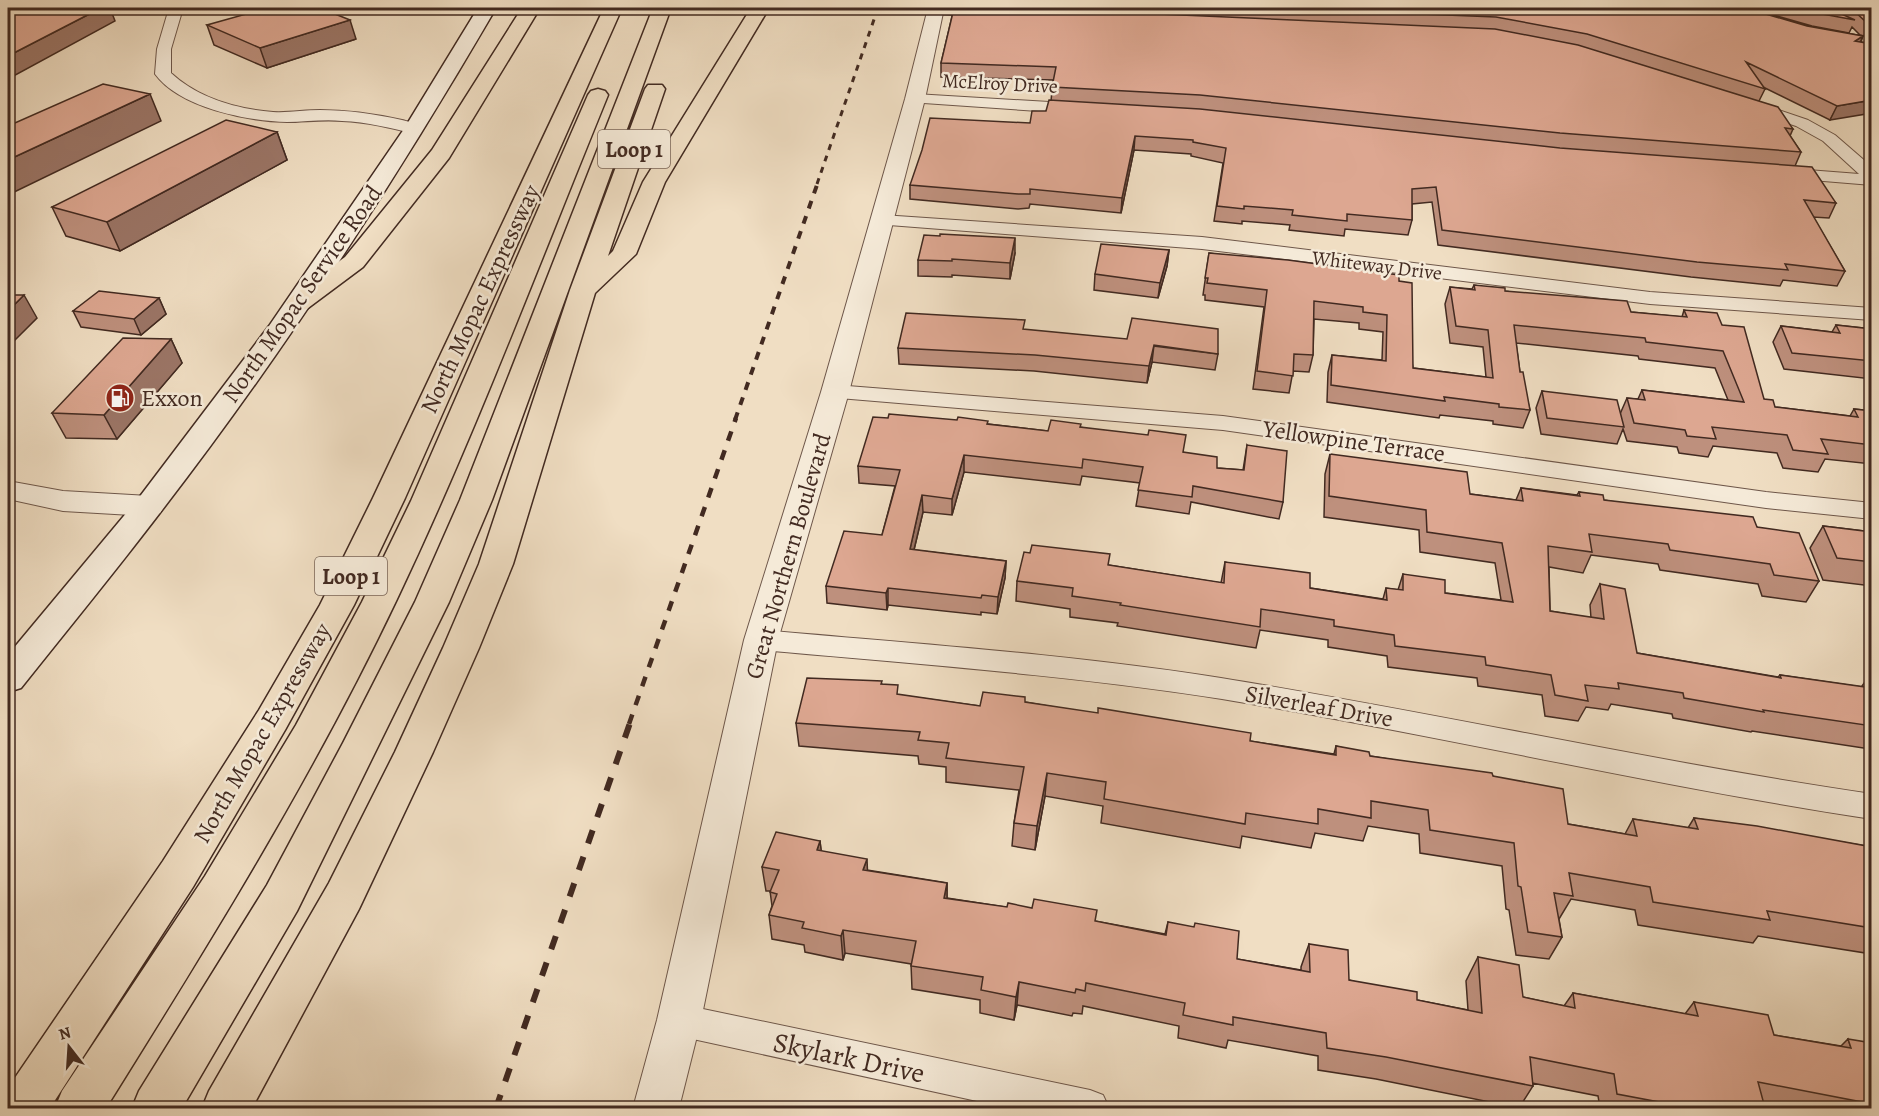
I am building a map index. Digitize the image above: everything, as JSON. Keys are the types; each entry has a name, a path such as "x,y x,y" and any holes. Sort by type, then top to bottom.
{"highway":[{"path":"299,303 354,262 441,153 531,8"},
{"name":"North Mopac Expressway","path":"22,1108 178,874 272,720 337,605 389,498 613,8"},
{"path":"79,1108 220,889 309,735 379,602 427,501 634,8"},
{"path":"156,1108 282,898 432,602 476,500 662,8"},
{"name":"Loop 1","path":"226,1108 344,896 414,752 496,564 583,290 682,8"},
{"path":"583,290 624,254 654,182 760,8"}],"main road":[{"name":"North Mopac Service Road","path":"8,679 149,506 299,303 415,129 488,8"}],"street":[{"path":"171,8 174,15 164,49 163,75 175,87 210,103 285,118 297,125 382,134 415,129"},
{"path":"936,9 1007,14"},
{"name":"Great Northern Boulevard","path":"656,1108 679,1020 762,640 835,392 915,99 936,9"},
{"name":"McElroy Drive","path":"915,99 1104,110"},
{"path":"1737,102 1802,123 1829,138 1872,178"},
{"path":"1766,171 1872,178"},
{"name":"Whiteway Drive","path":"882,220 1202,243 1650,298 1872,314"},
{"name":"Yellowpine Terrace","path":"835,392 1223,423 1766,500 1872,512"},
{"path":"8,490 63,501 149,506"},
{"name":"Silverleaf Drive","path":"762,640 1052,666 1219,688 1346,710 1761,792 1872,807"},
{"name":"Skylark Drive","path":"679,1020 1090,1108"}],"building":[{"path":"8,8 101,8 8,56"},
{"path":"268,8 320,8 350,20 260,48 207,25"},
{"path":"954,8 1022,8 1495,29 1578,45 1778,107 1793,129 1785,128 1801,152 1560,133 1200,95 1052,87 1056,67 941,63"},
{"path":"1269,8 1745,8 1807,26 1863,36 1855,41 1872,44 1872,100 1837,106 1746,62 1765,89 1587,34 1496,17"},
{"path":"1798,8 1828,8 1855,20 1817,13"},
{"path":"1851,8 1872,8 1872,23 1866,22"},
{"path":"103,84 150,94 8,160 8,126"},
{"path":"1049,100 1200,109 1560,148 1812,167 1836,203 1804,200 1845,271 1785,264 1788,270 1697,262 1442,230 1436,187 1412,189 1412,220 1347,214 1347,221 1292,215 1293,210 1217,206 1226,148 1193,142 1193,140 1135,136 1122,198 1030,189 1030,194 1018,194 910,185 930,118 1030,123 1032,111 1046,111"},
{"path":"226,120 277,132 107,222 52,207"},
{"path":"940,234 1015,238 1010,263 952,259 952,261 918,260 924,235 940,236"},
{"path":"1101,244 1169,250 1160,283 1095,274"},
{"path":"1209,253 1288,260 1399,275 1399,281 1412,283 1413,368 1493,378 1488,330 1456,326 1450,287 1475,290 1474,285 1505,288 1505,291 1627,301 1631,312 1687,317 1684,310 1717,313 1722,325 1744,327 1764,399 1773,400 1775,407 1858,417 1854,409 1872,411 1872,445 1821,439 1828,454 1793,450 1787,435 1712,427 1716,439 1687,436 1685,430 1634,423 1627,398 1645,400 1642,390 1744,402 1723,351 1646,342 1645,338 1514,325 1520,372 1523,372 1530,410 1444,397 1445,401 1331,385 1332,355 1386,361 1387,315 1363,312 1363,307 1314,301 1313,355 1294,354 1293,376 1257,371 1267,290 1207,283 1208,278 1205,278"},
{"path":"99,291 159,298 134,319 73,311"},
{"path":"8,295 24,295 8,311"},
{"path":"906,313 1025,320 1023,329 1127,339 1132,318 1218,329 1218,354 1154,345 1149,366 1035,355 898,348"},
{"path":"1836,325 1872,329 1872,361 1792,353 1781,326 1840,333"},
{"path":"123,338 171,339 104,415 52,413"},
{"path":"1542,391 1617,400 1624,427 1547,418"},
{"path":"889,414 957,420 958,417 988,421 987,424 1048,431 1051,420 1081,424 1080,427 1148,435 1149,430 1186,435 1183,452 1217,457 1217,468 1244,470 1247,445 1287,451 1283,502 1193,486 1192,497 1138,490 1143,467 1083,459 1082,468 964,455 952,499 922,495 910,549 1006,561 998,597 982,595 981,598 888,588 886,593 826,586 844,531 882,535 900,470 858,466 873,417 888,418"},
{"path":"1330,454 1467,472 1470,494 1523,501 1521,488 1580,496 1579,492 1603,495 1604,500 1753,517 1757,527 1799,533 1819,581 1774,575 1770,564 1670,550 1668,544 1589,534 1592,552 1548,546 1550,611 1604,619 1600,584 1625,589 1637,653 1781,678 1780,675 1872,688 1872,726 1763,710 1764,712 1684,698 1683,693 1618,683 1619,689 1585,685 1588,701 1555,695 1551,675 1486,665 1485,657 1395,646 1394,635 1334,626 1334,620 1261,609 1260,627 1072,596 1073,588 1017,581 1024,552 1030,553 1032,545 1110,554 1108,565 1224,583 1225,562 1310,573 1310,588 1387,600 1386,588 1403,590 1403,574 1445,580 1445,593 1513,602 1502,543 1427,532 1426,510 1329,496"},
{"path":"1823,526 1872,532 1872,562 1837,558"},
{"path":"807,678 882,681 881,684 898,685 897,694 980,706 983,692 1025,697 1025,702 1098,713 1098,708 1251,733 1250,741 1336,755 1336,746 1369,752 1370,756 1492,773 1493,776 1563,789 1568,824 1637,836 1633,819 1698,829 1694,818 1757,826 1872,847 1872,928 1767,911 1770,920 1653,902 1650,887 1569,873 1573,896 1554,893 1562,937 1528,932 1521,887 1518,886 1514,843 1430,830 1428,810 1371,801 1371,818 1318,809 1318,824 1246,813 1245,824 1104,799 1106,782 1047,773 1037,826 1014,823 1024,767 946,758 949,743 918,740 920,732 796,723"},
{"path":"776,832 820,841 817,850 867,859 863,870 947,883 944,898 1007,907 1008,903 1032,908 1034,899 1097,910 1095,921 1166,935 1168,922 1194,927 1195,923 1239,931 1237,959 1310,972 1309,944 1348,950 1349,980 1417,992 1417,1000 1482,1013 1478,957 1519,965 1523,997 1575,1008 1573,993 1698,1016 1694,1002 1768,1015 1774,1035 1851,1048 1848,1039 1872,1043 1872,1108 1869,1108 1867,1103 1758,1082 1765,1108 1691,1108 1617,1094 1614,1074 1530,1057 1533,1086 1386,1057 1327,1048 1326,1033 1233,1017 1233,1025 1183,1015 1185,1003 1086,983 1085,991 1076,989 1075,993 1019,982 1016,997 981,990 983,977 911,966 916,941 843,930 841,936 802,928 804,922 769,915 777,894 770,892 779,870 762,867"}],"railway":[{"path":"817,184 878,8"},
{"path":"735,420 818,182"},
{"path":"629,724 736,418"},
{"path":"496,1108 630,723"}],"place":[{"name":"Exxon","path":"120,398"}]}
